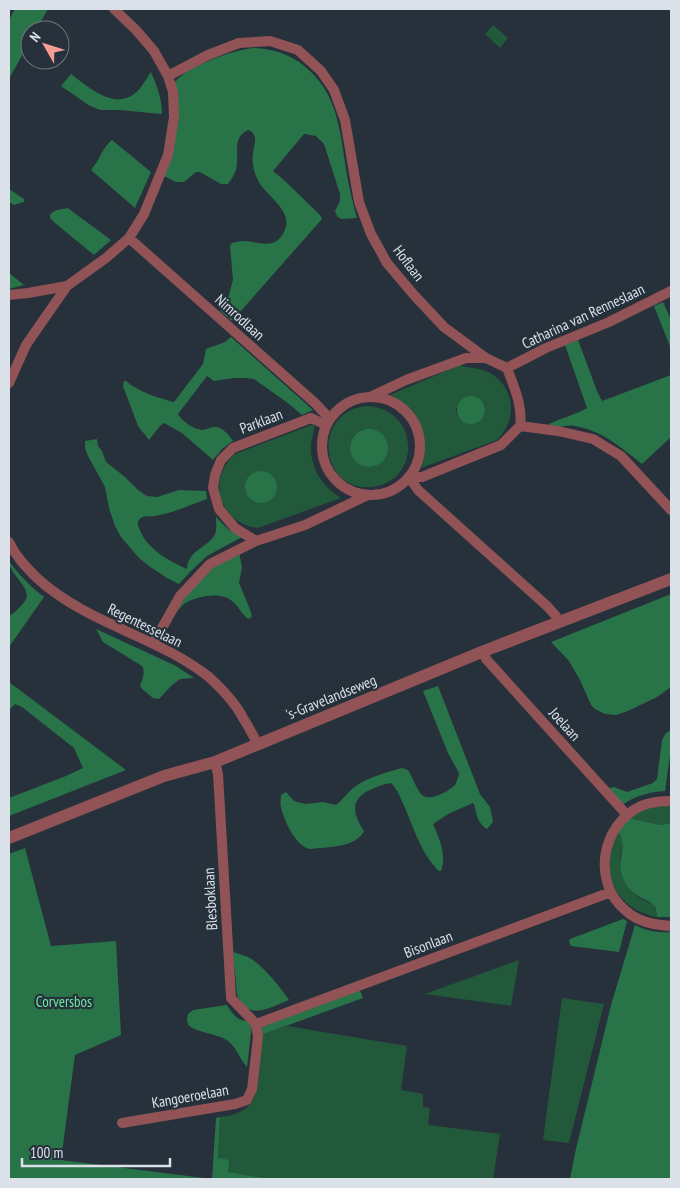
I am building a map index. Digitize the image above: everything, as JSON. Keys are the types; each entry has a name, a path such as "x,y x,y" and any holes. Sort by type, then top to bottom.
{"street":[{"path":"9,383 26,345 67,286 106,258 129,238 144,214 168,155 174,117 173,92 168,76 154,51 114,9"},
{"name":"Hoflaan","path":"168,76 208,55 239,43 270,41 298,50 322,71 334,90 346,120 359,202 371,234 387,262 444,327 486,358 507,368"},
{"name":"Nimrodlaan","path":"129,238 307,396 328,422"},
{"path":"9,295 67,286"},
{"name":"Catharina van Renneslaan","path":"507,368 546,348 609,322 671,291"},
{"path":"368,496 352,492 339,484 328,472 322,456 322,441 328,422 341,407 354,400 370,397 406,380 466,358 486,358"},
{"path":"409,477 422,478 501,445 520,426 522,418 519,402 507,368"},
{"path":"153,644 180,596 210,564 256,541 305,525 368,496 386,493 409,477 418,460 420,442 415,424 404,410 388,400 370,397"},
{"name":"Parklaan","path":"256,541 235,528 219,509 213,488 215,475 221,460 233,448 311,418 328,422"},
{"path":"520,426 558,431 593,439 621,456 671,510"},
{"path":"409,477 418,490 547,606 556,616 558,622"},
{"name":"Regentesselaan","path":"9,542 24,566 50,590 84,611 187,662 216,684 229,697 244,718 258,744"},
{"name":"'s-Gravelandseweg","path":"9,838 164,776 215,762 484,651 669,580"},
{"name":"Joelaan","path":"484,651 486,659 626,815"},
{"name":"Blesboklaan","path":"215,762 218,774 231,998 256,1024"},
{"path":"671,801 657,801 641,806 626,815 613,831 605,851 604,872 611,892 619,905 625,910 637,919 653,925 671,926"},
{"name":"Bisonlaan","path":"256,1024 611,892"},
{"name":"Kangoeroelaan","path":"122,1123 235,1104 247,1100 252,1089 258,1037 256,1024"}],"green space":[{"path":"15,9 48,9 42,20 20,20 20,59 9,79 9,20"},
{"path":"493,25 508,38 500,48 485,34"},
{"path":"244,49 267,49 293,58 315,75 323,86 337,119 357,218 341,219 337,216 335,211 340,201 340,194 324,144 316,136 304,134 273,171 322,219 232,321 220,311 229,295 233,280 230,246 232,243 242,241 263,244 272,243 280,238 285,230 286,223 283,211 261,186 253,168 254,134 248,130 240,138 237,147 236,170 228,184 221,184 200,172 196,172 184,182 176,182 162,175 176,108 175,82 190,70 211,60"},
{"path":"151,72 159,93 162,114 101,110 90,106 61,86 71,74 92,90 109,98 126,98 139,89"},
{"path":"112,140 151,172 135,208 91,170 105,147"},
{"path":"9,189 24,199 24,202 14,205 9,202"},
{"path":"67,208 111,240 94,255 50,218 53,212"},
{"path":"9,273 24,285 9,289"},
{"path":"663,302 671,320 671,349 654,306"},
{"path":"231,337 313,410 302,415 254,379 234,378 214,381 207,376 178,414 188,425 195,428 203,430 214,427 220,428 233,441 222,449 213,460 182,433 164,423 149,440 138,426 123,386 124,381 149,394 174,402 203,364 206,349 225,342"},
{"path":"578,340 602,401 671,375 671,437 642,464 611,440 594,431 575,426 556,427 549,424 587,408 565,345"},
{"path":"460,365 486,371 499,379 509,396 510,414 504,432 497,440 421,468 424,445 420,426 409,409 390,395","holes":["484,403 484,415 476,423 460,419 457,415 456,408"]},
{"path":"471,396 481,400 485,410 481,420 471,424 461,420 457,410 461,400"},
{"path":"365,406 383,410 397,419 405,431 408,445 406,460 399,473 388,482 371,487 354,485 341,477 332,465 329,451 330,436 336,422 348,412","holes":["365,429 382,462 372,466 364,466 357,463 350,449 351,441 356,434"]},
{"path":"314,424 311,444 312,460 322,482 341,498 258,528 234,518 226,509 221,499 219,488 226,464 235,454"},
{"path":"369,429 383,434 388,448 383,462 369,467 355,462 350,448 355,434"},
{"path":"97,439 98,446 106,462 147,496 157,497 179,490 206,491 207,499 181,509 143,517 139,520 138,526 143,537 153,549 166,558 187,569 191,557 209,542 215,534 216,517 229,530 242,537 207,556 179,584 149,566 139,558 121,537 115,526 105,487 85,448 85,441"},
{"path":"261,471 267,472 272,476 276,481 276,493 272,498 267,502 261,503 255,502 250,498 246,493 245,487 246,481 250,476 255,472"},
{"path":"239,552 242,567 239,583 252,617 248,619 234,603 227,598 215,595 189,601 176,613 188,592 211,569"},
{"path":"9,561 25,580 44,597 9,647 9,616 26,600 27,594 23,585 12,571"},
{"path":"671,594 671,687 657,697 616,715 605,714 595,709 591,705 569,661 551,642"},
{"path":"96,629 176,666 194,678 180,679 159,699 153,698 140,686 144,674 142,666 103,642"},
{"path":"9,682 126,770 9,816 9,798 83,768 74,748 22,707 15,704 9,710"},
{"path":"438,686 480,794 490,807 493,822 487,829 479,821 473,803 448,814 433,824 443,853 443,865 441,871 439,871 423,850 399,795 391,783 379,786 365,793 357,801 355,812 364,831 354,841 340,846 310,849 300,843 288,825 281,807 281,795 286,792 297,802 306,804 323,802 336,805 350,790 366,780 402,768 408,770 420,793 425,797 439,795 455,785 459,773 448,753 423,691"},
{"path":"671,730 671,748 665,791 642,795 621,806 609,788 614,787 627,792 653,783 657,779 662,740 666,733"},
{"path":"671,805 671,823 661,825 628,818 643,809"},
{"path":"628,818 661,825 671,823 671,917 657,917 653,904 633,892 627,886 621,873 622,842 617,830"},
{"path":"617,830 623,840 620,859 637,896 653,905 657,917 635,909 628,904 614,886 608,862"},
{"name":"Corversbos","path":"25,848 51,946 116,941 121,1035 75,1055 61,1160 212,1179 9,1179 9,854"},
{"path":"623,919 627,921 619,952 571,946 569,942 570,939"},
{"path":"635,925 653,931 671,932 671,1179 570,1179 611,1005"},
{"path":"233,952 248,957 259,965 289,1000 259,1010 247,1008 241,1003 237,994"},
{"path":"519,960 511,1006 425,994"},
{"path":"358,986 363,998 261,1035 262,1027"},
{"path":"562,998 604,1004 569,1143 543,1140"},
{"path":"227,1005 237,1018 252,1025 247,1067 235,1048 225,1039 196,1030 188,1025 188,1014 193,1010"},
{"path":"287,1026 407,1046 401,1090 423,1094 423,1107 430,1108 428,1125 500,1134 493,1179 270,1179 227,1172 218,1158 220,1117 238,1113 252,1102 258,1081 261,1035"},
{"path":"220,1117 218,1158 229,1160 228,1172 270,1179 212,1179 216,1118"}]}
